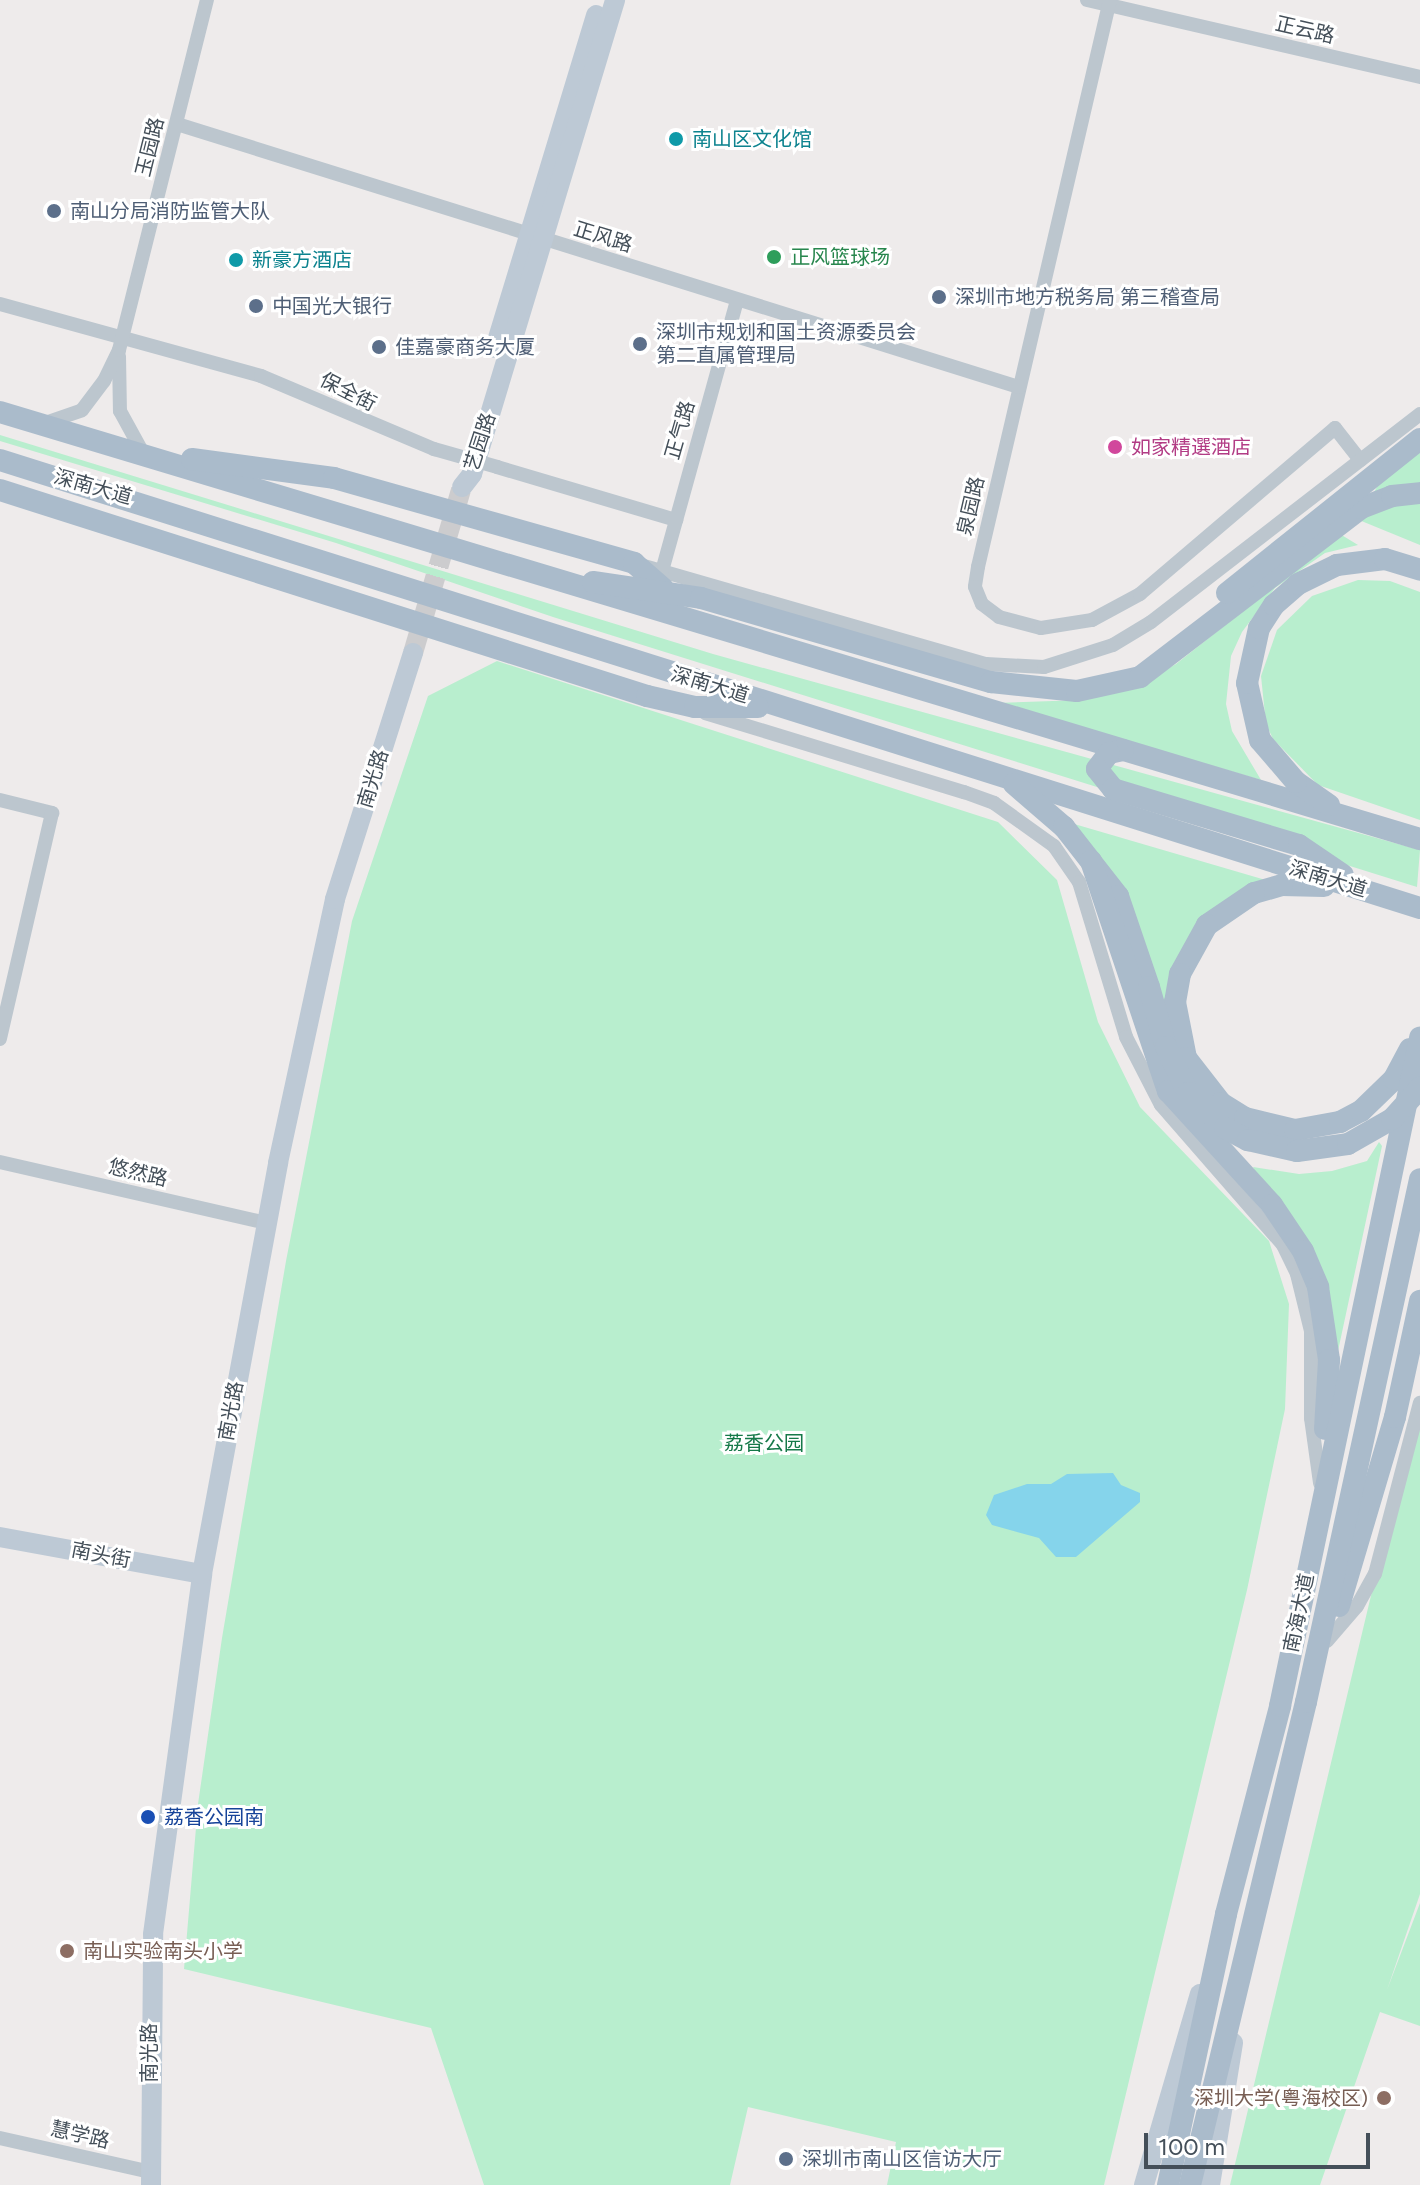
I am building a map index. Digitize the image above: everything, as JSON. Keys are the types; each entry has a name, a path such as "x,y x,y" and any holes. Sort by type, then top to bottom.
{"main road":[{"path":"0,412 1420,839"},
{"path":"1037,690 1101,678 1157,648 1420,439"},
{"path":"143,453 334,478 634,563 743,636"},
{"name":"深南大道","path":"0,460 169,509 782,708 1420,908"},
{"path":"0,490 670,703 782,708"},
{"path":"557,581 663,581 991,682 1037,690 1077,691 1140,677 1361,508 1392,496 1420,493"},
{"path":"56,508 169,509"},
{"path":"1358,820 1296,782 1271,758 1250,716 1250,659 1259,628 1274,605 1298,584 1358,560 1385,559 1420,570"},
{"path":"1123,750 1109,753 1097,769 1113,789 1299,845 1364,890"},
{"path":"1007,778 1064,827 1118,896 1166,1047 1188,1093 1215,1120 1248,1140 1297,1151 1348,1144 1392,1119 1420,1088"},
{"path":"1091,861 1145,1030 1180,1109 1272,1205 1303,1251 1326,1325 1329,1360 1316,1529"},
{"path":"1364,890 1282,885 1254,893 1207,925 1180,974 1178,1031 1201,1082 1245,1118 1272,1127 1318,1128 1361,1111 1394,1079 1420,1026"},
{"name":"南海大道","path":"1168,2185 1226,1914 1280,1706 1420,1038"},
{"name":"南海大道","path":"1190,2185 1306,1702 1420,1179"},
{"path":"1306,1702 1362,1537 1420,1301"}],"street":[{"name":"玉园路","path":"121,343 207,0"},
{"name":"艺园路","path":"601,0 535,237 472,474 462,487 459,471 535,237 615,0"},
{"name":"正云路","path":"1087,0 1420,77"},
{"name":"泉园路","path":"1110,3 975,587 989,612 1041,628 1092,620 1140,594 1335,428 1360,460"},
{"name":"正风路","path":"177,124 1019,387"},
{"name":"正气路","path":"663,581 676,520 737,300"},
{"name":"保全街","path":"0,304 121,343 261,376 376,429 676,520"},
{"path":"41,424 82,410 104,381 121,343"},
{"path":"121,343 120,411 143,453"},
{"path":"663,581 986,664 1044,667 1113,645 1151,622 1420,414"},
{"name":"南光路","path":"151,2178 153,1934 202,1574 266,1223 335,899 413,653"},
{"path":"670,703 994,803 1054,846 1079,882 1126,1037 1161,1105 1283,1245 1297,1274 1311,1331 1311,1418 1320,1483"},
{"path":"0,800 52,813 0,1039"},
{"name":"悠然路","path":"0,1162 266,1223"},
{"path":"1327,1641 1375,1574 1420,1403"},
{"name":"南头街","path":"0,1537 202,1574"},
{"path":"1144,2185 1226,1914"},
{"path":"1210,2185 1243,1961"},
{"name":"慧学路","path":"0,2138 151,2178"}],"green space":[{"path":"0,435 713,654 1420,850 1417,887 553,617 336,543 0,441"},
{"path":"1420,452 1420,545 1359,520 1378,485"},
{"path":"1340,534 1358,545 1325,553 1275,588 1242,632 1231,656 1226,704 1232,731 1261,780 996,703 1083,700 1149,679 1176,664"},
{"path":"1358,580 1390,581 1420,592 1420,820 1318,785 1273,739 1266,724 1261,676 1277,630 1312,596"},
{"name":"荔香公园","path":"497,661 998,822 1057,880 1098,1022 1140,1107 1269,1241 1289,1304 1285,1409 1247,1590 1104,2185 887,2185 896,2142 748,2107 730,2185 484,2185 431,2028 184,1969 198,1804 222,1638 286,1261 352,921 428,696"},
{"path":"1064,821 1269,881 1193,930 1169,976 1165,1024"},
{"path":"1379,1142 1382,1146 1338,1351 1253,1167 1299,1174 1332,1171 1367,1161"},
{"path":"1420,1428 1420,1894 1387,1990 1420,1903 1420,2026 1380,2012 1320,2185 1230,2185 1380,1558"}],"water":[{"path":"1113,1473 1121,1485 1140,1493 1140,1502 1076,1557 1056,1557 1039,1538 992,1525 986,1515 994,1495 1027,1484 1051,1484 1067,1474"}],"tunnel":[{"path":"413,653 462,487"}],"place":[{"name":"南山区文化馆","path":"676,139"},
{"name":"南山分局消防监管大队","path":"54,211"},
{"name":"正风篮球场","path":"774,257"},
{"name":"新豪方酒店","path":"236,260"},
{"name":"深圳市地方税务局 第三稽查局","path":"939,297"},
{"name":"中国光大银行","path":"256,306"},
{"name":"深圳市规划和国土资源委员会 第二直属管理局","path":"640,344"},
{"name":"佳嘉豪商务大厦","path":"379,347"},
{"name":"如家精選酒店","path":"1115,447"},
{"name":"荔香公园南","path":"148,1817"},
{"name":"南山实验南头小学","path":"67,1951"},
{"name":"深圳大学(粤海校区)","path":"1384,2098"},
{"name":"深圳市南山区信访大厅","path":"786,2159"}]}
